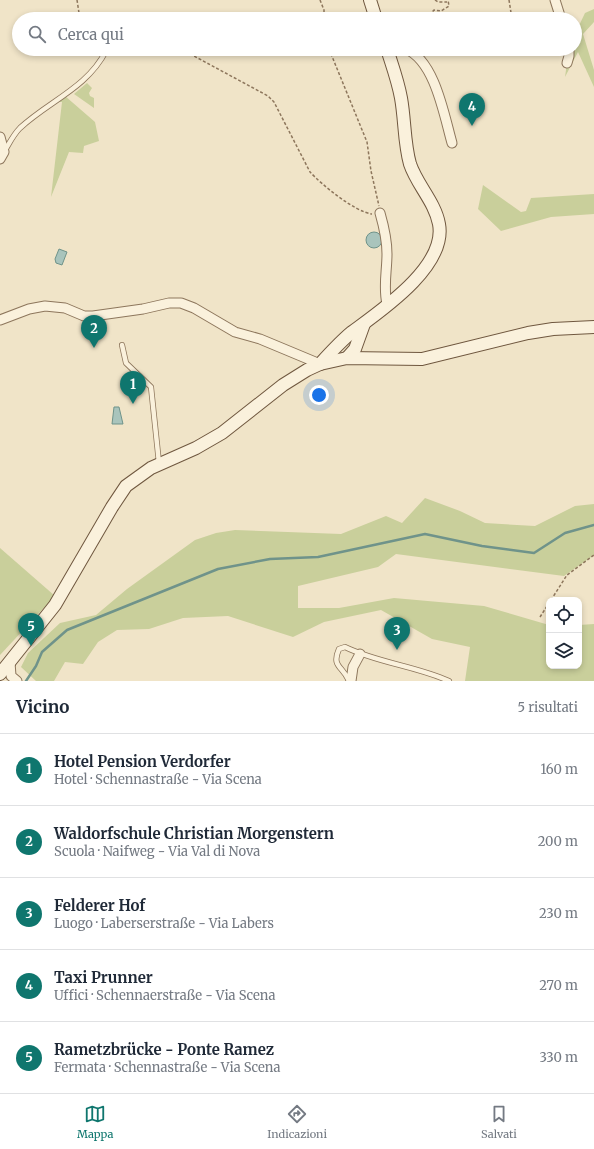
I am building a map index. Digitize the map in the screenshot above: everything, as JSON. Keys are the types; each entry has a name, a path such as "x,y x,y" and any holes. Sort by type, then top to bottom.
{"main road":[{"path":"370,0 374,12"},
{"path":"9,677 8,660 55,605 126,486 138,476 196,448 222,433 283,385 320,364 344,341 362,329 427,266 436,252 440,237 439,225 436,213 414,175 410,163 401,98 389,56"},
{"path":"320,364 348,358 422,359 528,333 553,329 594,327"},
{"path":"348,358 355,348 362,329"},
{"path":"362,329 361,344 376,358"},
{"path":"344,341 343,347 348,358"}],"street":[{"path":"555,0 559,12"},
{"path":"416,56 427,70 437,92 452,143"},
{"path":"567,63 569,56"},
{"path":"0,137 2,155"},
{"path":"377,214 384,227 387,254 384,294 387,304"},
{"path":"0,320 29,309 45,306 65,308 84,316 94,316 143,309 169,303 181,303 194,308 235,332 260,339 320,364"},
{"path":"350,681 353,667 360,654"},
{"path":"0,677 9,677"}],"lane":[{"path":"2,155 19,128 66,96 90,76 103,56"},
{"path":"122,345 126,363 152,387 159,465"},
{"path":"350,681 346,672 338,667 335,660 339,649 345,647 360,654 416,668 450,681"}],"path":[{"path":"77,0 79,12"},
{"path":"320,0 324,12"},
{"path":"432,12 434,10 447,9 450,6 448,1 438,2 435,0"},
{"path":"509,0 511,12"},
{"path":"194,56 268,96 274,102 310,172 316,179 359,210 377,214 367,142 332,56"},
{"path":"553,597 567,575 594,555"},
{"path":"540,617 546,608"}],"green space":[{"path":"594,9 594,22 583,34 594,70 594,87 580,56 582,56 582,19 585,13"},
{"path":"568,56 576,56 565,77"},
{"path":"87,83 92,88 89,93 90,96 94,98 94,108 74,94"},
{"path":"65,96 95,122 99,141 84,146 83,153 69,152 51,197 62,102 57,102"},
{"path":"483,185 521,212 526,211 531,198 594,194 594,214 551,217 501,231 478,209"},
{"path":"425,498 460,511 485,523 535,526 575,506 594,504 594,555 564,576 396,554 378,567 298,586 298,608 339,608 394,598 484,606 546,624 546,669 582,669 582,625 594,624 594,681 465,681 470,647 432,639 381,610 324,622 293,637 228,616 183,618 149,629 117,630 98,642 83,664 65,662 54,681 36,681 21,667 28,653 60,623 96,615 127,589 195,540 216,533 235,530 341,534 386,516 402,523"},
{"path":"0,548 55,596 0,655"}],"water":[{"path":"371,232 377,232 382,237 380,246 377,248 371,248 366,243 366,237"},
{"path":"59,249 67,252 62,265 56,263 55,259"},
{"path":"114,407 119,407 123,424 112,424"}],"waterway":[{"path":"26,681 36,666 42,652 67,630 218,569 270,559 318,557 425,534 482,546 534,553 565,533 594,525"}],"place":[{"name":"Taxi Prunner","path":"472,126"},
{"name":"Waldorfschule Christian Morgenstern","path":"94,348"},
{"name":"Hotel Pension Verdorfer","path":"133,404"},
{"name":"Rametzbrücke - Ponte Ramez","path":"31,646"},
{"name":"Felderer Hof","path":"397,650"}]}
